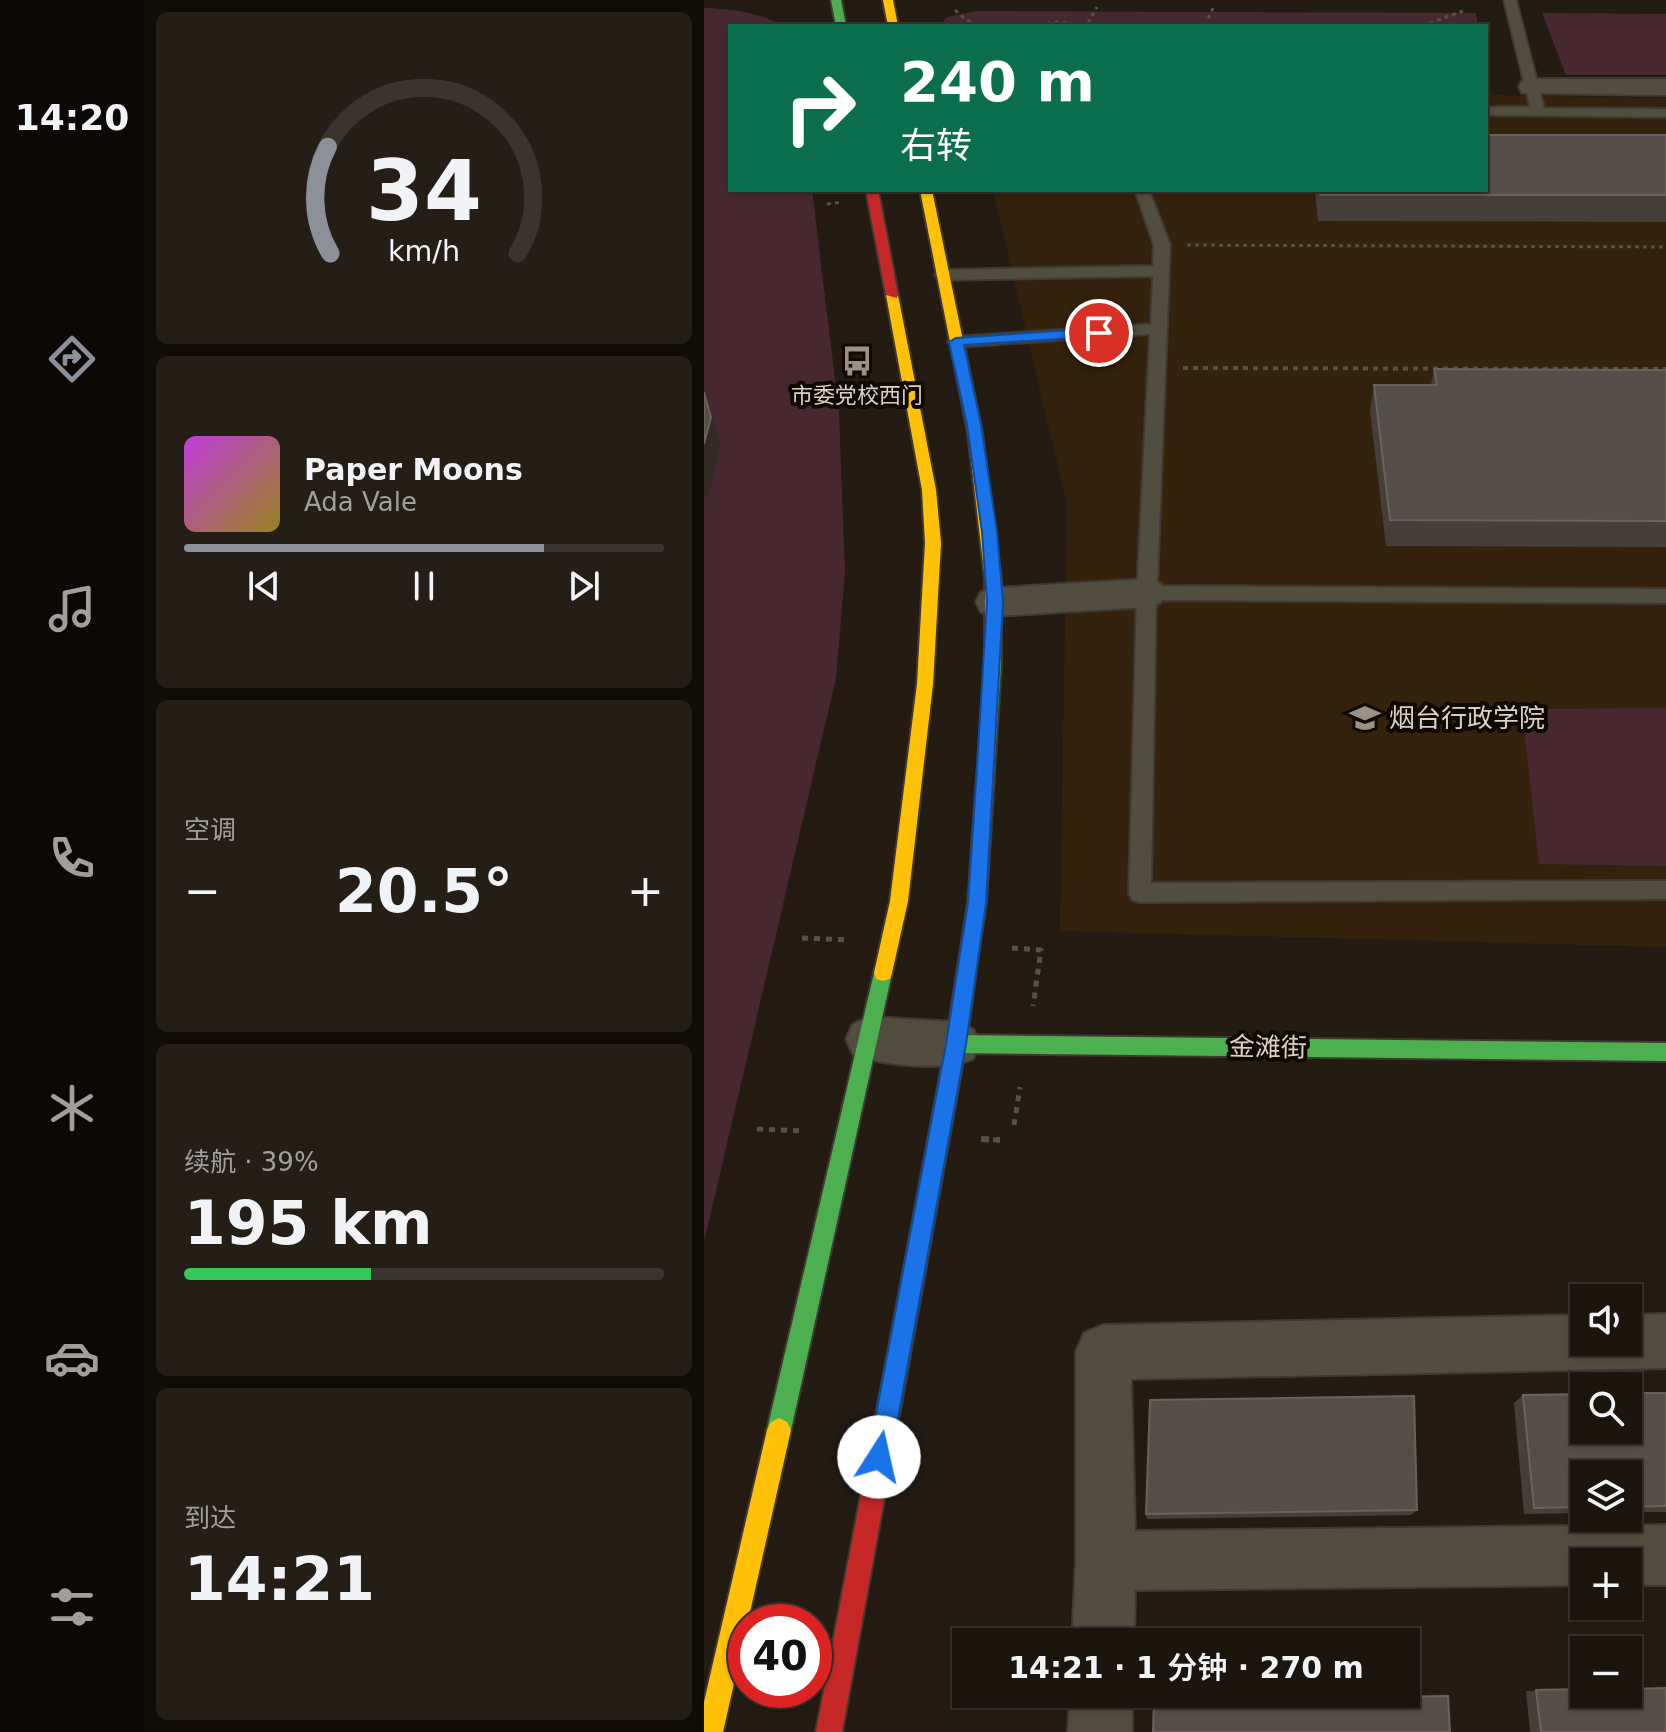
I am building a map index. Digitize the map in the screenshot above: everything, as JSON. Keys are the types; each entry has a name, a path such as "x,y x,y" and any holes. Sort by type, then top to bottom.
{"street":[{"path":"836,0 841,24"},
{"path":"888,0 893,24"},
{"path":"1535,99 1666,87"},
{"path":"710,1732 899,901 925,684 933,543 929,490 872,192"},
{"path":"829,1732 956,1044 977,903 995,602 990,532 974,425 926,192"},
{"path":"995,602 1147,593"},
{"name":"金滩街","path":"870,1039 956,1044 1666,1052"},
{"path":"1642,1342 1666,1341"},
{"path":"1104,1628 1106,1561 1103,1352 1570,1343"},
{"path":"1106,1561 1666,1555"},
{"path":"1100,1732 1101,1708"}],"lane":[{"path":"1510,0 1535,99"},
{"path":"1488,111 1535,99 1666,113"},
{"path":"1143,192 1162,245 1147,593 1140,893 1666,890"},
{"path":"943,275 1160,271"},
{"path":"956,342 1156,329"},
{"path":"1147,593 1666,596"}],"path":[{"path":"1088,23 1097,7"},
{"path":"1206,24 1213,8"},
{"path":"955,10 966,20 977,24"},
{"path":"1427,24 1463,11"},
{"path":"1043,24 1095,24"},
{"path":"1162,245 1666,247"},
{"path":"1155,368 1666,369"}],"shaded area":[{"path":"704,8 746,12 779,24 728,24 728,192 812,192 839,412 845,573 836,678 704,1242"},
{"path":"977,11 1476,13 1478,24 941,24 947,17"},
{"path":"1542,13 1666,14 1666,75 1566,75"},
{"name":"烟台行政学院","path":"1488,95 1666,98 1666,947 1060,931 1067,505 993,192 1488,192"},
{"path":"1666,708 1666,866 1539,864 1522,709"}],"building":[{"path":"1488,135 1666,135 1666,195 1320,195 1320,192 1488,192"},
{"path":"1434,369 1666,370 1666,521 1390,520 1374,385 1437,385"},
{"path":"704,392 711,417 704,444"},
{"path":"1642,1393 1666,1393 1666,1506 1642,1507 1642,1460 1570,1460 1570,1507 1534,1508 1523,1395 1570,1394 1570,1444 1642,1444"},
{"path":"1414,1396 1417,1510 1146,1514 1150,1400"},
{"path":"1666,1688 1666,1732 1541,1732 1536,1690 1570,1689 1570,1708 1642,1708 1642,1689"},
{"path":"1420,1696 1448,1696 1450,1732 1153,1732 1154,1708 1420,1708"}],"traffic: fast":[{"path":"836,0 841,24"},
{"path":"971,941 977,903 993,664 993,580"},
{"path":"779,1430 883,973"},
{"path":"956,1044 1666,1052"}],"traffic: slow":[{"path":"888,0 893,24"},
{"path":"926,192 975,433 993,580"},
{"path":"883,973 899,901 925,684 933,543 929,490 892,295"},
{"path":"910,1294 956,1044 971,941"},
{"path":"710,1732 779,1430"}],"traffic: jam":[{"path":"872,192 892,295"},
{"path":"829,1732 910,1294"}],"place":[{"name":"市委党校西门","path":"857,361"},
{"name":"烟台行政学院","path":"1365,718"}],"route":[{"path":"879,1457 956,1044 977,903 995,602 990,532 974,425 956,342 1099,333"}]}
